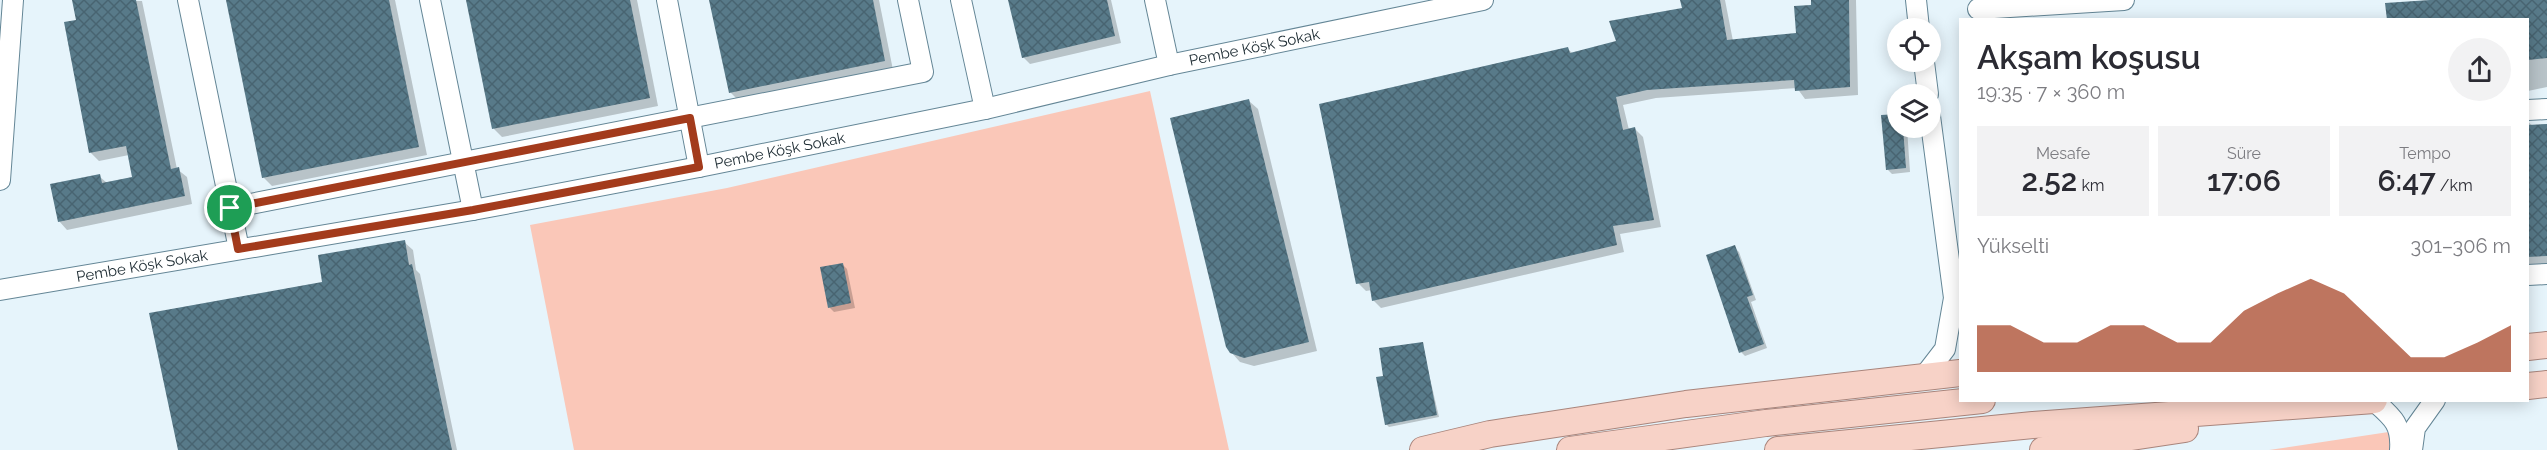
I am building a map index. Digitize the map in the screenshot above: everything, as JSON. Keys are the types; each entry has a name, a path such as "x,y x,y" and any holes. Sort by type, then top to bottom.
{"main road":[{"path":"2529,347 2547,345"},
{"path":"1423,450 1490,434 1674,405 1925,375 1959,373"},
{"path":"2529,386 2547,384"},
{"path":"1581,448 1766,423 1963,402"},
{"path":"1778,450 2033,425 2271,410 2353,402"},
{"path":"2043,450 2159,435 2271,410"}],"street":[{"path":"188,0 238,249"},
{"path":"430,0 473,210"},
{"path":"667,0 699,167"},
{"path":"230,208 923,72 908,0"},
{"path":"961,0 985,109"},
{"path":"1155,0 1168,65"},
{"name":"Pembe Köşk Sokak","path":"0,290 473,210 699,167 985,109 1168,65 1483,0"},
{"path":"1916,0 1918,18"},
{"path":"1978,10 2124,0"},
{"path":"0,180 8,8"},
{"path":"2529,110 2547,109"},
{"path":"1925,375 1945,349 1957,304 1933,138"},
{"path":"2529,275 2547,274"},
{"path":"2376,402 2392,417 2401,433 2400,450"},
{"path":"2412,450 2415,428 2434,402"}],"shaded area":[{"path":"1150,91 1229,450 574,450 530,225 727,188"},
{"path":"2415,428 2412,450 2269,450"}],"building":[{"path":"72,0 136,0 171,169 179,167 185,196 58,222 50,184 100,174 102,183 132,177 126,146 89,153 64,22 76,20"},
{"path":"226,0 389,0 419,147 262,178"},
{"path":"466,0 630,0 650,98 492,129"},
{"path":"709,0 873,0 885,61 729,93"},
{"path":"1008,0 1107,0 1115,36 1022,58"},
{"path":"1680,0 1720,0 1727,40 1796,33 1794,6 1811,5 1811,0 1849,0 1850,87 1795,91 1794,80 1647,90 1616,97 1623,130 1635,127 1654,220 1613,226 1617,245 1372,301 1369,282 1356,284 1319,104 1568,47 1570,53 1616,41 1609,21 1682,8"},
{"path":"2430,0 2547,0 2547,58 2529,60 2529,18 2387,18 2385,3"},
{"path":"1249,99 1309,342 1244,358 1230,353 1226,347 1170,118"},
{"path":"1881,115 1887,115 1887,138 1904,138 1906,168 1886,170"},
{"path":"2547,124 2547,256 2529,257 2529,125"},
{"path":"405,240 452,450 178,450 149,313 322,282 318,255"},
{"path":"1735,245 1753,295 1747,297 1764,344 1739,353 1706,255"},
{"path":"843,263 851,303 828,308 820,267"},
{"path":"1423,342 1437,415 1385,425 1376,377 1383,376 1379,348"}],"route":[{"path":"690,118 699,167 473,210 238,249 230,208 690,118"}]}
